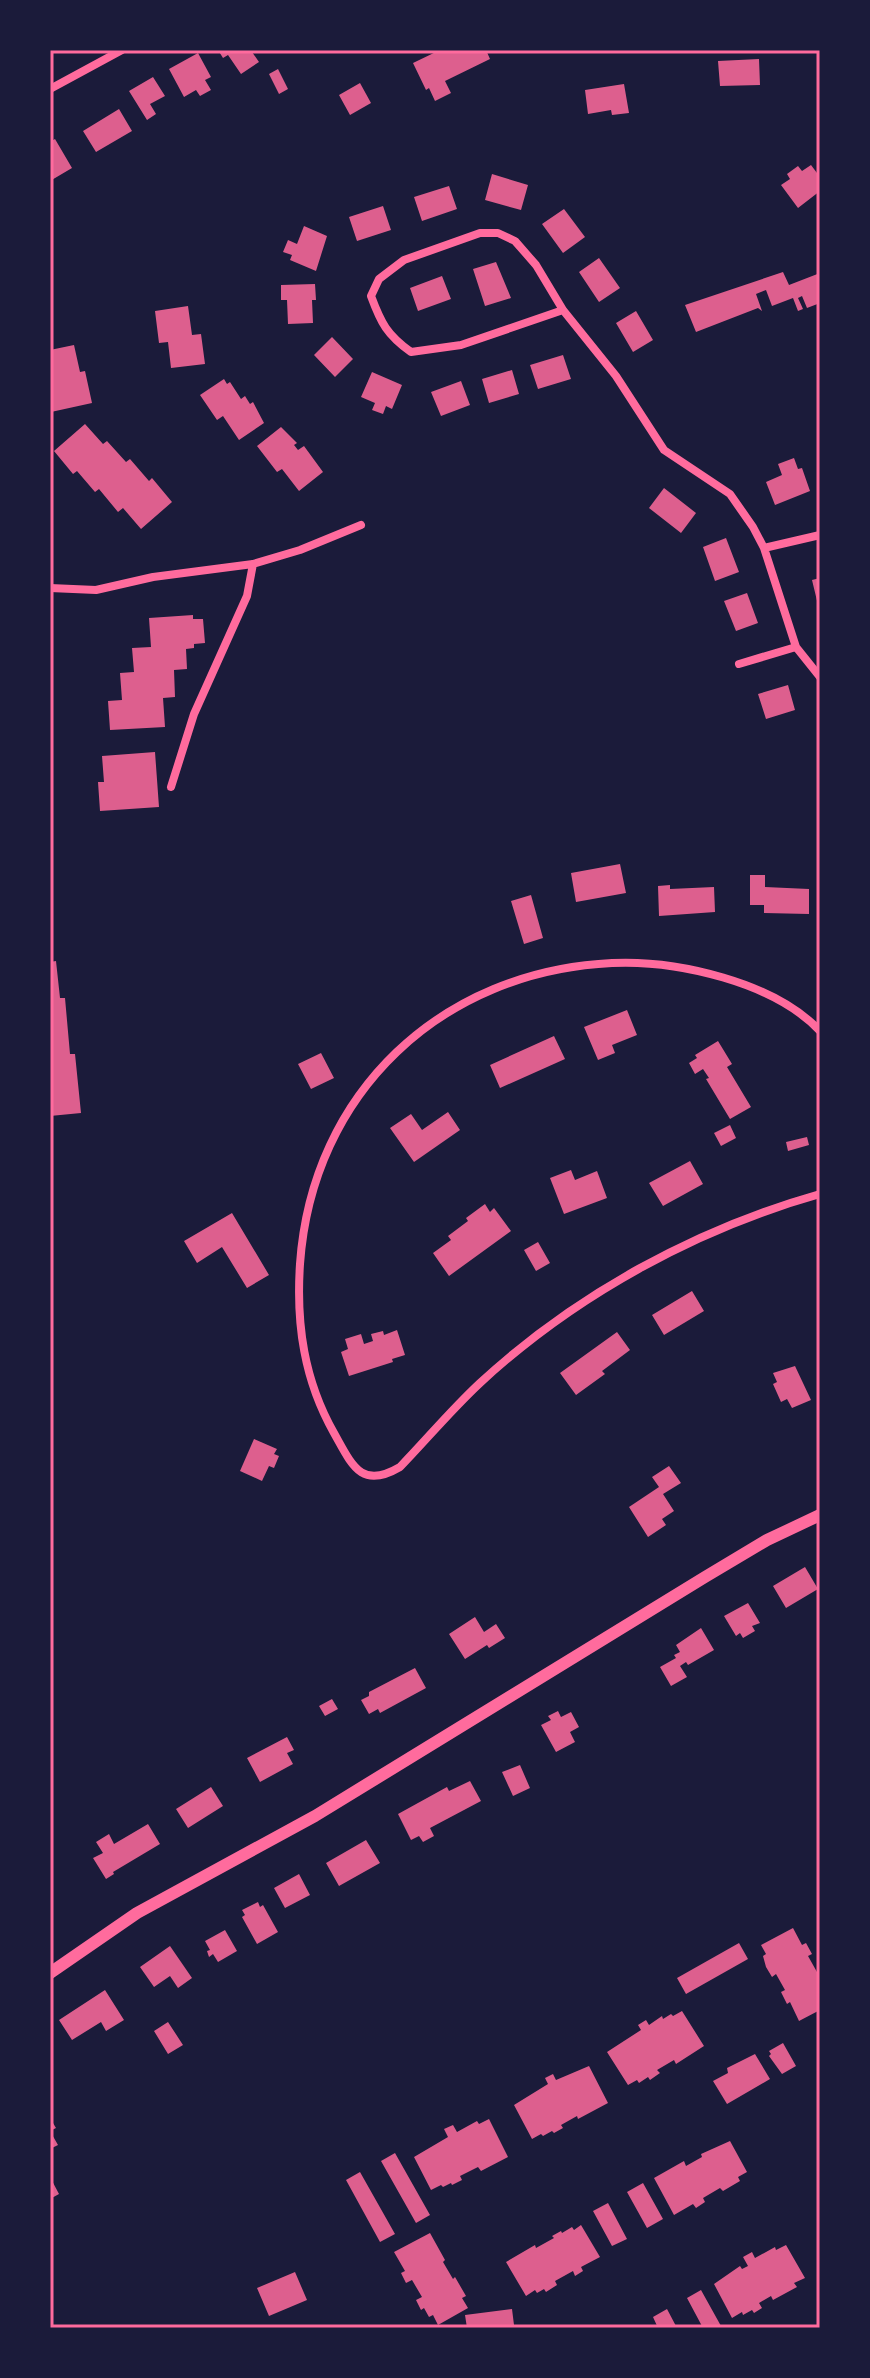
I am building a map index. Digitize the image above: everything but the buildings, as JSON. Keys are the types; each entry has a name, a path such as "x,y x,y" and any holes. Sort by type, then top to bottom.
{"street":[{"path":"50,89 122,50"},
{"path":"563,310 461,345 411,352 391,338 379,319 371,296 379,279 404,260 480,233 498,233 515,241 536,265 563,310 616,376 664,450 730,494 764,548 796,647 820,677"},
{"path":"50,588 96,590 153,577 253,564 300,550 361,525"},
{"path":"764,548 820,535"},
{"path":"171,787 194,714 247,596 253,564"},
{"path":"739,664 796,647"},
{"path":"820,1031 785,1004 728,980 670,966 633,962 566,967 512,981 476,996 443,1015 408,1041 370,1081 346,1114 328,1146 306,1217 299,1269 299,1318 303,1354 326,1419 355,1467 370,1477 384,1476 400,1467 480,1383 515,1352 602,1291 700,1239 820,1194"},
{"path":"50,1973 137,1913 315,1816 716,1570 767,1540 820,1515"}]}
